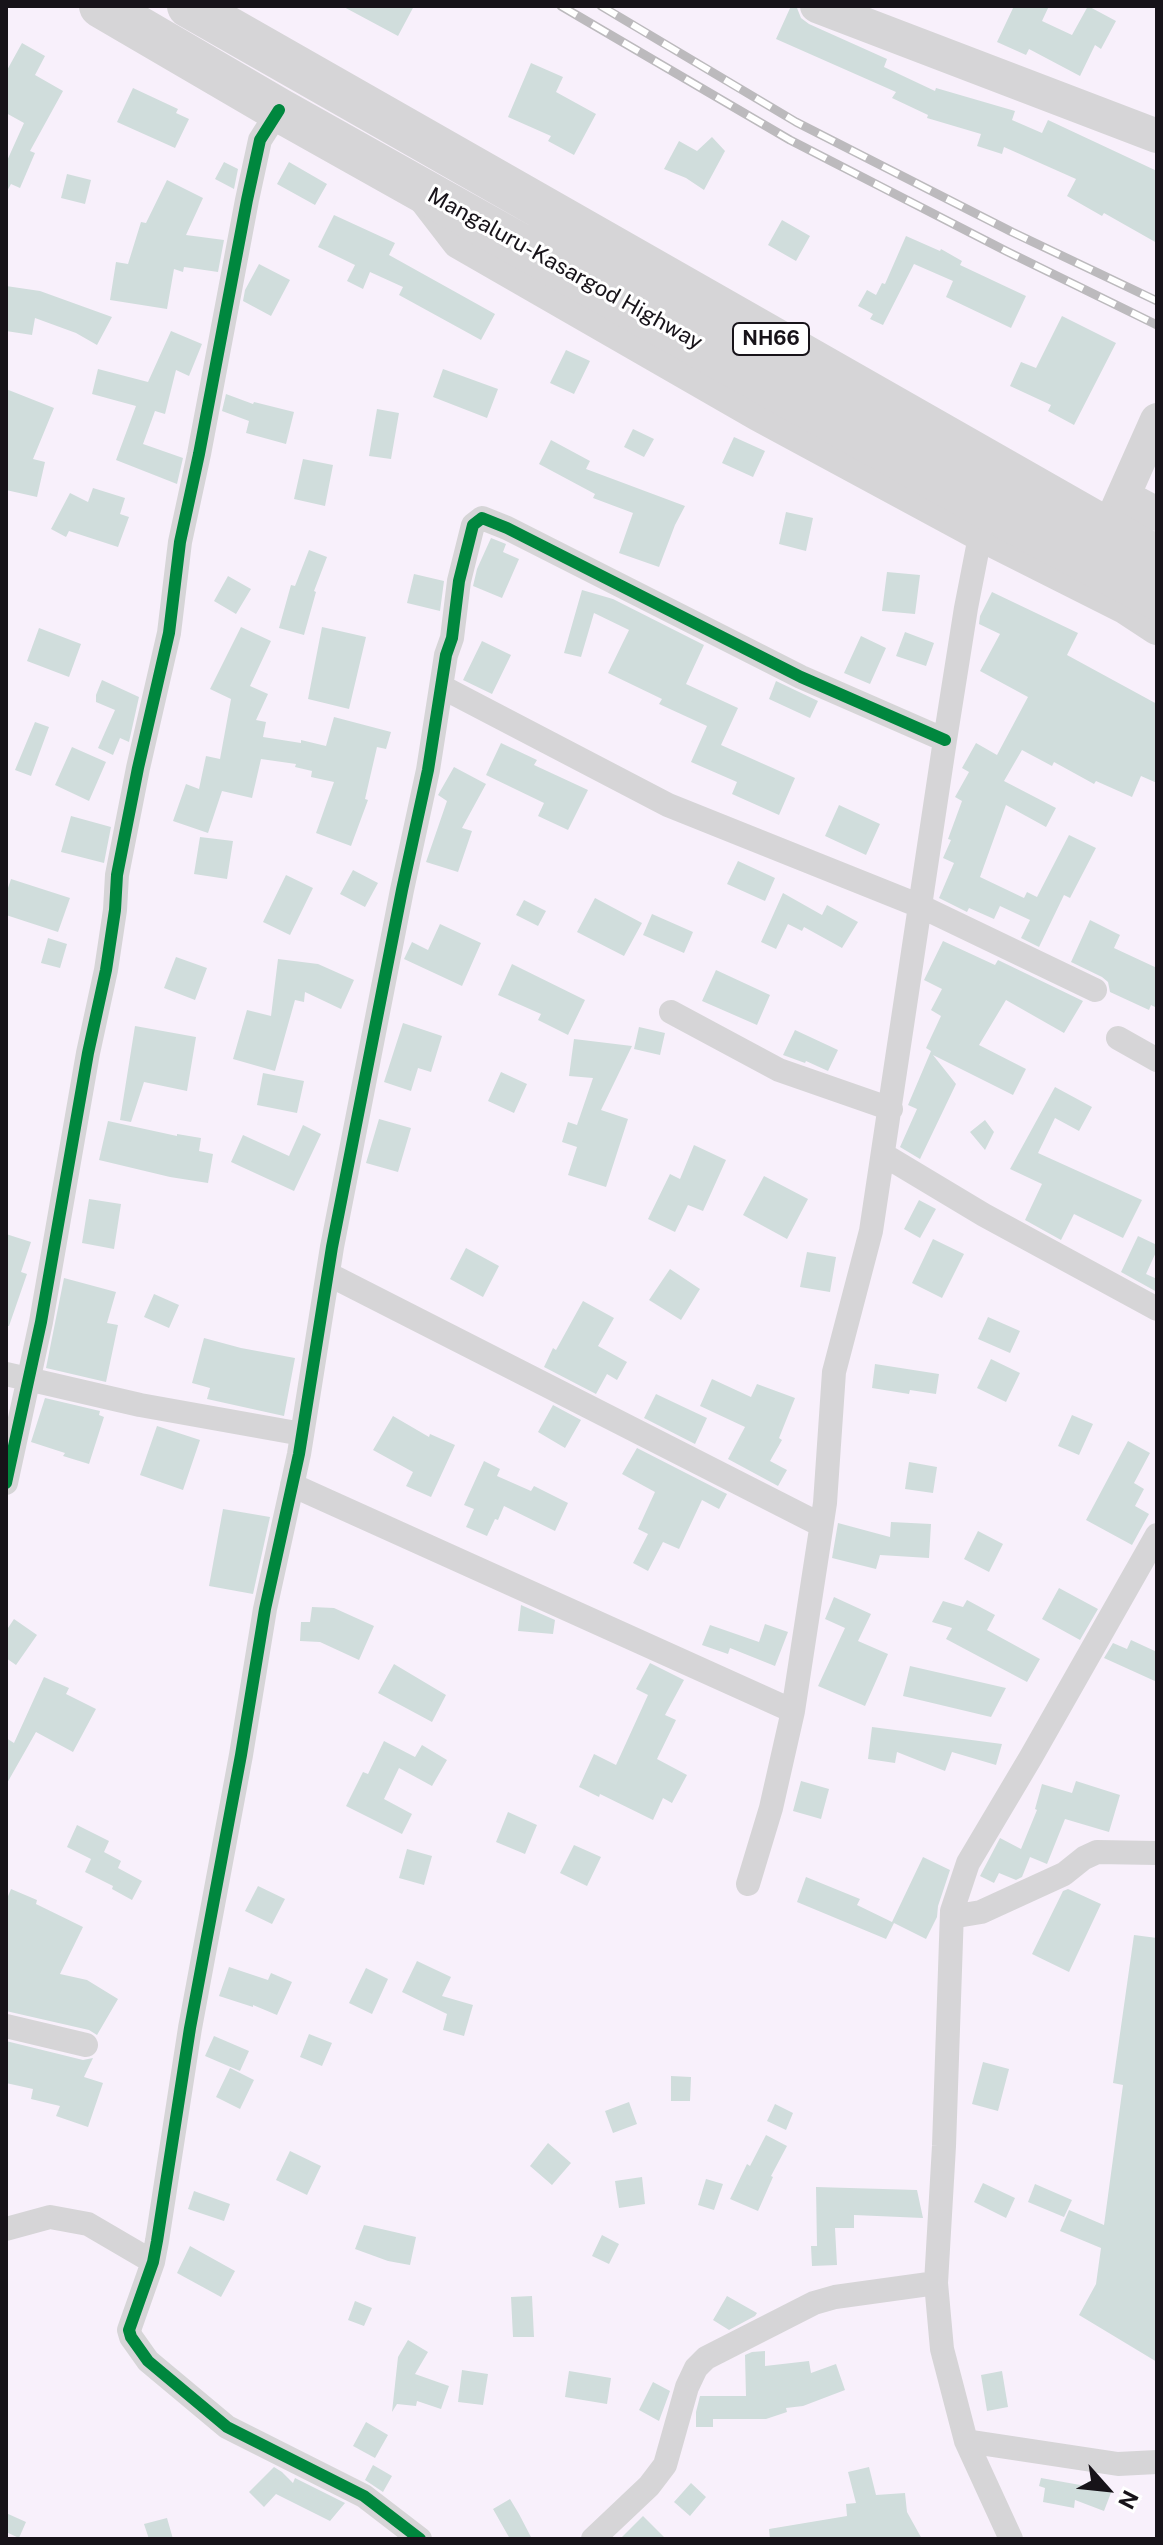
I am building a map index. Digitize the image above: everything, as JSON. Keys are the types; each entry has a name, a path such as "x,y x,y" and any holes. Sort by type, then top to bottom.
{"highway":[{"name":"Mangaluru-Kasargod Highway","path":"101,6 279,110 414,184 983,520 1109,530"},
{"name":"Mangaluru-Kasargod Highway","path":"189,6 1157,558"},
{"name":"Mangaluru-Kasargod Highway","path":"1109,530 1141,603"}],"street":[{"path":"817,6 860,14 1157,136"},
{"path":"6,1483 16,1377 41,1322 88,1053 106,970 117,875 169,633 180,542 253,169 260,140 279,110"},
{"path":"414,184 436,146"},
{"path":"1109,530 1157,420"},
{"path":"1109,530 1157,514"},
{"path":"420,2539 364,2496 227,2427 148,2361 129,2330 153,2262 191,2019 265,1609 302,1434 328,1274 396,917 428,770 464,555 473,525 482,518 539,543 574,564 801,677 945,740"},
{"path":"748,1884 771,1808 793,1711 821,1525 834,1372 871,1231 945,740 983,520 1141,603 1157,628"},
{"path":"442,687 668,805 920,906 1095,990"},
{"path":"671,1012 779,1070 891,1109"},
{"path":"1118,1038 1157,1060"},
{"path":"884,1155 984,1215 1157,1309"},
{"path":"328,1274 821,1525"},
{"path":"16,1377 140,1405 302,1434"},
{"path":"292,1485 793,1711"},
{"path":"1011,2539 966,2441 942,2349 936,2283 952,1911 968,1863 1157,1535"},
{"path":"952,1911 971,1915 992,1908 1064,1874 1097,1852 1157,1853"},
{"path":"6,2026 86,2045"},
{"path":"6,2229 50,2217 88,2224 153,2262"},
{"path":"593,2539 649,2486 665,2465 687,2387 696,2368 706,2358 814,2303 835,2297 936,2283"},
{"path":"966,2441 1118,2464 1157,2462"}],"building":[{"path":"342,6 414,6 398,36"},
{"path":"791,6 797,8 801,18 809,24 887,59 884,67 935,91 936,88 1015,111 1012,120 1042,133 1048,120 1157,171 1157,243 1067,196 1076,179 1004,147 1002,154 977,146 981,134 927,118 928,115 892,98 896,92 776,39"},
{"path":"1014,6 1049,6 1042,21 1072,35 1088,6 1116,21 1101,49 1095,45 1080,76 1029,49 1026,55 997,42"},
{"path":"22,43 45,56 35,75 63,91 30,151 35,153 20,188 11,184 6,193 6,163 24,123 6,113 6,72"},
{"path":"531,63 563,77 556,92 596,114 574,155 548,141 551,136 508,117"},
{"path":"133,88 178,109 176,113 189,119 175,148 117,122"},
{"path":"712,137 725,151 704,190 664,169 679,141 697,151"},
{"path":"224,162 238,169 234,189 215,179"},
{"path":"289,162 327,184 315,205 277,184"},
{"path":"67,174 91,180 85,204 61,198"},
{"path":"167,180 203,198 186,235 224,240 218,272 184,267 183,272 174,269 167,309 110,300 116,262 128,264 141,222 146,223"},
{"path":"334,215 395,243 389,255 495,314 481,340 399,295 403,287 370,272 363,289 347,281 355,265 318,247"},
{"path":"782,220 810,236 796,261 768,245"},
{"path":"906,236 941,249 962,261 960,265 1026,296 1011,328 946,297 953,281 914,264 883,325 870,319 873,314 858,306 867,290 876,295 882,283 885,284"},
{"path":"259,264 290,280 271,316 243,301 245,290"},
{"path":"6,286 40,291 112,317 97,345 76,333 35,318 32,335 6,331"},
{"path":"1062,316 1116,343 1074,425 1048,411 1051,405 1010,386 1021,362 1036,368"},
{"path":"171,331 202,344 189,376 176,370 165,414 155,411 143,444 183,458 177,484 116,460 136,406 92,394 98,369 148,382"},
{"path":"566,350 590,361 574,394 550,383"},
{"path":"443,369 498,389 487,418 433,397"},
{"path":"6,389 54,408 33,459 45,462 37,497 6,490"},
{"path":"226,394 253,404 294,412 286,444 246,433 249,421 222,411"},
{"path":"377,409 399,413 391,459 369,456"},
{"path":"633,429 654,439 644,457 624,447"},
{"path":"734,437 765,451 753,477 722,463"},
{"path":"551,440 590,461 586,469 685,506 659,567 619,553 633,513 593,498 595,494 539,464"},
{"path":"303,459 333,465 325,506 294,499"},
{"path":"93,488 125,498 120,514 129,517 118,547 69,531 66,537 51,529 70,493 88,502"},
{"path":"786,512 813,518 806,551 779,544"},
{"path":"491,538 506,544 503,552 519,559 502,598 473,586"},
{"path":"309,550 327,557 314,591 304,635 279,628 291,585 295,586"},
{"path":"887,572 920,575 915,614 882,611"},
{"path":"414,574 444,581 440,611 407,603"},
{"path":"228,576 251,589 236,614 214,601"},
{"path":"582,590 613,599 704,645 686,684 738,708 721,745 795,778 779,815 732,794 737,782 691,762 707,726 659,704 662,699 608,673 629,630 594,613 581,657 564,653"},
{"path":"992,592 1078,633 1067,655 1157,704 1157,783 1141,776 1132,797 1096,781 1094,784 1054,762 1052,766 1022,750 1004,781 1056,808 1046,827 1006,805 980,877 1024,898 1027,892 1037,897 1069,835 1096,848 1070,898 1064,895 1039,947 1021,938 1030,920 1000,906 994,919 969,908 967,912 939,898 954,863 943,858 962,801 955,797 969,772 962,768 976,743 997,755 1028,697 980,671 1000,634 979,624"},
{"path":"241,627 271,641 250,686 268,694 256,720 266,722 263,737 301,743 301,740 326,746 334,717 391,732 386,749 377,747 365,799 368,800 351,846 316,833 334,782 311,777 312,771 295,767 296,764 261,759 252,798 222,791 208,833 173,821 186,784 199,789 206,756 220,759 231,699 210,689"},
{"path":"322,627 366,637 349,709 308,699"},
{"path":"39,628 81,644 69,677 27,661"},
{"path":"905,632 934,643 926,666 896,656"},
{"path":"861,636 886,648 870,684 844,673"},
{"path":"482,641 511,655 492,694 463,680"},
{"path":"102,680 139,697 129,742 120,738 113,755 98,748 115,710 96,702"},
{"path":"776,681 818,701 810,718 769,699"},
{"path":"35,722 49,727 31,776 15,770"},
{"path":"501,743 537,760 534,765 588,790 568,830 538,816 544,803 486,775"},
{"path":"72,747 106,762 89,801 55,785"},
{"path":"454,767 486,784 462,828 472,831 458,872 426,862 447,801 438,795"},
{"path":"839,805 880,824 866,855 825,836"},
{"path":"71,816 111,827 104,863 61,852"},
{"path":"200,837 233,841 227,879 194,874"},
{"path":"738,861 775,878 765,901 727,884"},
{"path":"353,870 378,883 365,907 340,894"},
{"path":"286,875 313,888 290,935 263,922"},
{"path":"11,879 70,898 58,932 6,915 6,894"},
{"path":"783,893 822,915 827,905 858,922 842,948 804,927 802,931 788,924 776,949 761,942"},
{"path":"595,898 642,923 624,956 577,932"},
{"path":"524,900 546,911 538,926 516,915"},
{"path":"652,914 693,932 684,953 643,935"},
{"path":"1090,920 1120,935 1114,948 1157,968 1157,1008 1151,1005 1149,1010 1110,992 1108,982 1102,977 1071,962"},
{"path":"440,924 481,943 462,986 404,959 412,942 428,950"},
{"path":"48,938 67,944 60,968 41,963"},
{"path":"943,941 995,965 998,960 1083,1001 1064,1033 1006,1000 979,1045 1026,1069 1013,1095 933,1055 956,1084 920,1159 900,1147 917,1109 908,1105 931,1051 926,1048 941,1016 931,1010 942,989 924,980"},
{"path":"176,957 207,968 195,1000 164,988"},
{"path":"278,959 318,964 354,980 341,1009 305,992 304,1002 295,1000 275,1071 233,1059 247,1010 271,1016"},
{"path":"512,964 585,1000 568,1035 538,1020 541,1014 498,995"},
{"path":"716,970 770,995 757,1025 702,1001"},
{"path":"403,1023 442,1036 431,1072 418,1068 411,1091 384,1082"},
{"path":"135,1026 196,1037 187,1091 144,1082 131,1122 120,1120"},
{"path":"639,1027 665,1033 660,1055 634,1049"},
{"path":"795,1030 838,1050 828,1071 783,1055"},
{"path":"574,1039 632,1046 601,1110 628,1119 606,1187 568,1175 577,1147 562,1142 568,1122 577,1125 593,1078 569,1076"},
{"path":"501,1072 527,1084 514,1113 488,1101"},
{"path":"263,1073 304,1081 297,1113 257,1105"},
{"path":"1055,1087 1092,1107 1079,1131 1055,1118 1038,1153 1142,1200 1123,1238 1074,1214 1061,1240 1025,1220 1042,1184 1010,1169"},
{"path":"379,1119 411,1128 398,1172 366,1163"},
{"path":"985,1120 994,1132 985,1150 970,1132"},
{"path":"108,1121 201,1138 199,1151 213,1154 208,1183 99,1160"},
{"path":"303,1125 321,1134 294,1191 231,1162 243,1135 289,1156"},
{"path":"694,1145 726,1160 703,1211 688,1205 675,1232 648,1219 670,1174 680,1179"},
{"path":"764,1176 808,1199 787,1239 743,1215"},
{"path":"89,1199 121,1204 114,1249 82,1243"},
{"path":"919,1200 936,1209 920,1238 904,1229"},
{"path":"6,1234 31,1242 21,1272 27,1274 9,1326 6,1326"},
{"path":"1138,1236 1157,1245 1146,1274 1157,1279 1157,1292 1121,1272"},
{"path":"933,1239 964,1254 942,1298 912,1283"},
{"path":"466,1248 499,1266 483,1297 450,1279"},
{"path":"807,1252 836,1257 830,1292 800,1287"},
{"path":"670,1269 700,1289 681,1320 649,1300"},
{"path":"64,1278 116,1292 107,1323 118,1325 106,1382 46,1368"},
{"path":"154,1294 179,1305 169,1328 144,1317"},
{"path":"583,1301 614,1318 598,1346 627,1362 617,1380 607,1374 596,1394 544,1367"},
{"path":"988,1317 1020,1331 1010,1353 978,1339"},
{"path":"204,1338 295,1358 284,1416 207,1399 210,1388 192,1383"},
{"path":"991,1359 1020,1373 1006,1402 977,1388"},
{"path":"875,1364 939,1374 936,1394 910,1390 909,1394 872,1388"},
{"path":"712,1379 751,1397 757,1384 795,1398 779,1438 782,1440 770,1461 787,1470 778,1486 728,1459 745,1427 700,1406"},
{"path":"656,1394 707,1418 695,1444 644,1418"},
{"path":"45,1398 100,1411 99,1415 104,1417 89,1464 31,1442"},
{"path":"553,1405 581,1420 565,1448 538,1432"},
{"path":"1072,1415 1093,1424 1079,1455 1058,1446"},
{"path":"393,1416 429,1437 430,1434 455,1445 431,1497 406,1486 413,1472 373,1450"},
{"path":"157,1426 200,1440 183,1490 140,1475"},
{"path":"1128,1441 1150,1453 1134,1483 1144,1489 1135,1506 1149,1514 1132,1545 1086,1520"},
{"path":"637,1448 727,1494 719,1509 702,1500 679,1549 663,1542 648,1571 633,1563 648,1534 638,1529 655,1492 622,1474"},
{"path":"484,1461 500,1469 497,1476 531,1491 534,1486 568,1503 555,1531 504,1506 487,1536 466,1527 474,1509 464,1505"},
{"path":"909,1462 937,1467 933,1493 905,1489"},
{"path":"223,1509 270,1517 253,1594 209,1586"},
{"path":"891,1522 931,1524 929,1558 880,1555 876,1569 832,1558 838,1523 890,1537"},
{"path":"978,1531 1003,1544 989,1572 964,1559"},
{"path":"1059,1588 1098,1609 1080,1640 1042,1619"},
{"path":"834,1597 871,1614 858,1641 888,1654 865,1706 818,1686 845,1628 825,1619"},
{"path":"967,1600 995,1615 987,1630 1040,1659 1027,1682 946,1639 952,1628 932,1622 943,1601 963,1607"},
{"path":"521,1605 555,1620 553,1634 518,1631"},
{"path":"312,1607 334,1608 374,1626 359,1660 320,1642 300,1641 301,1622 310,1622"},
{"path":"14,1619 37,1635 16,1665 6,1658 6,1631"},
{"path":"765,1624 788,1632 775,1666 730,1648 728,1654 702,1645 710,1625 759,1642"},
{"path":"1131,1640 1157,1652 1157,1682 1104,1658 1113,1643 1127,1649"},
{"path":"650,1663 684,1680 665,1715 676,1720 657,1759 687,1775 672,1803 663,1798 653,1820 579,1787 594,1754 616,1765 648,1695 636,1689"},
{"path":"394,1664 446,1695 432,1722 378,1693"},
{"path":"910,1666 1006,1688 991,1717 903,1696"},
{"path":"44,1677 69,1688 66,1694 96,1709 73,1752 36,1732 6,1785 6,1738 14,1743"},
{"path":"872,1727 1002,1744 996,1765 952,1752 945,1771 897,1752 895,1763 868,1759"},
{"path":"384,1741 415,1757 422,1745 447,1760 432,1786 399,1768 384,1799 412,1814 402,1834 346,1806 363,1772 368,1774"},
{"path":"801,1781 829,1789 821,1819 793,1811"},
{"path":"1076,1781 1120,1795 1109,1832 1065,1819 1047,1864 1030,1857 1022,1877 1016,1880 999,1873 994,1883 980,1876 1000,1838 1021,1849 1037,1810 1042,1784 1072,1793"},
{"path":"508,1812 537,1825 525,1854 496,1842"},
{"path":"77,1825 109,1841 104,1852 121,1861 118,1868 142,1881 132,1900 85,1872 91,1859 67,1847"},
{"path":"574,1845 601,1857 587,1886 560,1873"},
{"path":"407,1849 432,1856 424,1885 399,1878"},
{"path":"923,1857 950,1870 937,1917 926,1939 894,1923 886,1939 797,1902 806,1877 860,1899 857,1905 892,1922"},
{"path":"258,1886 285,1899 272,1924 245,1911"},
{"path":"11,1889 37,1900 36,1904 83,1927 60,1974 87,1980 118,1999 97,2035 89,2030 6,2011 6,1901"},
{"path":"1068,1889 1101,1904 1069,1972 1032,1954 1063,1891"},
{"path":"1134,1935 1157,1938 1157,2362 1079,2315 1096,2284 1101,2248 1060,2231 1069,2210 1104,2225 1123,2085 1113,2083"},
{"path":"417,1961 451,1977 442,1996 473,2005 464,2036 443,2030 447,2014 402,1992"},
{"path":"229,1967 268,1980 271,1973 292,1982 277,2015 219,1996"},
{"path":"366,1968 388,1979 372,2014 349,2003"},
{"path":"309,2034 332,2043 322,2066 300,2057"},
{"path":"214,2036 249,2051 240,2071 205,2056"},
{"path":"6,2041 83,2060 93,2058 84,2077 103,2083 88,2127 56,2116 60,2106 31,2099 33,2089 6,2083"},
{"path":"983,2062 1009,2069 998,2111 972,2104"},
{"path":"230,2068 254,2080 240,2109 216,2097"},
{"path":"671,2076 691,2077 690,2101 671,2101"},
{"path":"629,2102 637,2124 613,2133 605,2111"},
{"path":"775,2104 793,2113 786,2130 767,2121"},
{"path":"766,2135 787,2146 758,2211 730,2199"},
{"path":"548,2143 571,2163 552,2185 530,2166"},
{"path":"290,2151 321,2166 307,2195 276,2180"},
{"path":"642,2177 645,2204 619,2208 615,2181"},
{"path":"706,2179 723,2184 714,2210 698,2205"},
{"path":"983,2183 1015,2198 1006,2218 974,2202"},
{"path":"1035,2184 1072,2200 1064,2217 1028,2202"},
{"path":"816,2187 917,2190 923,2218 854,2215 854,2228 835,2228 837,2265 812,2266 811,2246 817,2246"},
{"path":"194,2191 230,2204 224,2221 188,2209"},
{"path":"364,2225 416,2237 410,2265 355,2249"},
{"path":"602,2235 619,2244 609,2264 592,2256"},
{"path":"190,2246 235,2271 221,2297 177,2273"},
{"path":"532,2296 534,2337 513,2337 511,2297"},
{"path":"727,2296 757,2313 729,2330 713,2320"},
{"path":"355,2301 372,2308 364,2326 348,2320"},
{"path":"408,2340 428,2352 415,2374 449,2386 441,2409 417,2401 416,2406 397,2404 392,2412 398,2357"},
{"path":"765,2351 765,2366 809,2361 811,2373 836,2364 845,2390 803,2406 786,2408 787,2412 766,2419 713,2419 713,2427 696,2427 700,2396 746,2396 745,2355"},
{"path":"462,2370 488,2374 483,2405 458,2402"},
{"path":"569,2371 611,2378 607,2404 565,2397"},
{"path":"1002,2371 1008,2407 987,2411 981,2375"},
{"path":"653,2382 670,2391 659,2421 639,2410"},
{"path":"366,2422 388,2435 375,2458 353,2446"},
{"path":"373,2465 392,2476 383,2492 365,2480"},
{"path":"274,2467 293,2483 295,2478 345,2503 330,2521 276,2494 264,2507 249,2492"},
{"path":"869,2467 876,2495 905,2493 907,2512 922,2539 770,2539 769,2529 847,2516 846,2504 856,2503 848,2472"},
{"path":"1041,2478 1086,2486 1088,2481 1112,2490 1104,2511 1075,2500 1074,2508 1043,2502 1045,2488 1039,2486"},
{"path":"691,2483 706,2497 690,2516 674,2502"},
{"path":"510,2499 532,2539 510,2539 493,2509"},
{"path":"6,2513 26,2522 19,2538 6,2532"},
{"path":"643,2516 666,2539 620,2539"},
{"path":"167,2518 173,2539 149,2539 144,2524"}],"railway":[{"path":"561,6 790,140 1157,325"},
{"path":"601,6 796,122 1012,232 1157,301"}],"cycle path":[{"path":"6,1483 41,1322 88,1053 106,970 117,875 169,633 180,542 247,200 260,140 279,110"},
{"path":"420,2539 364,2496 227,2427 148,2361 129,2330 153,2262 190,2028 265,1609 299,1454 332,1247 428,770 459,581 473,525 482,518 507,528 801,677 945,740"}]}
